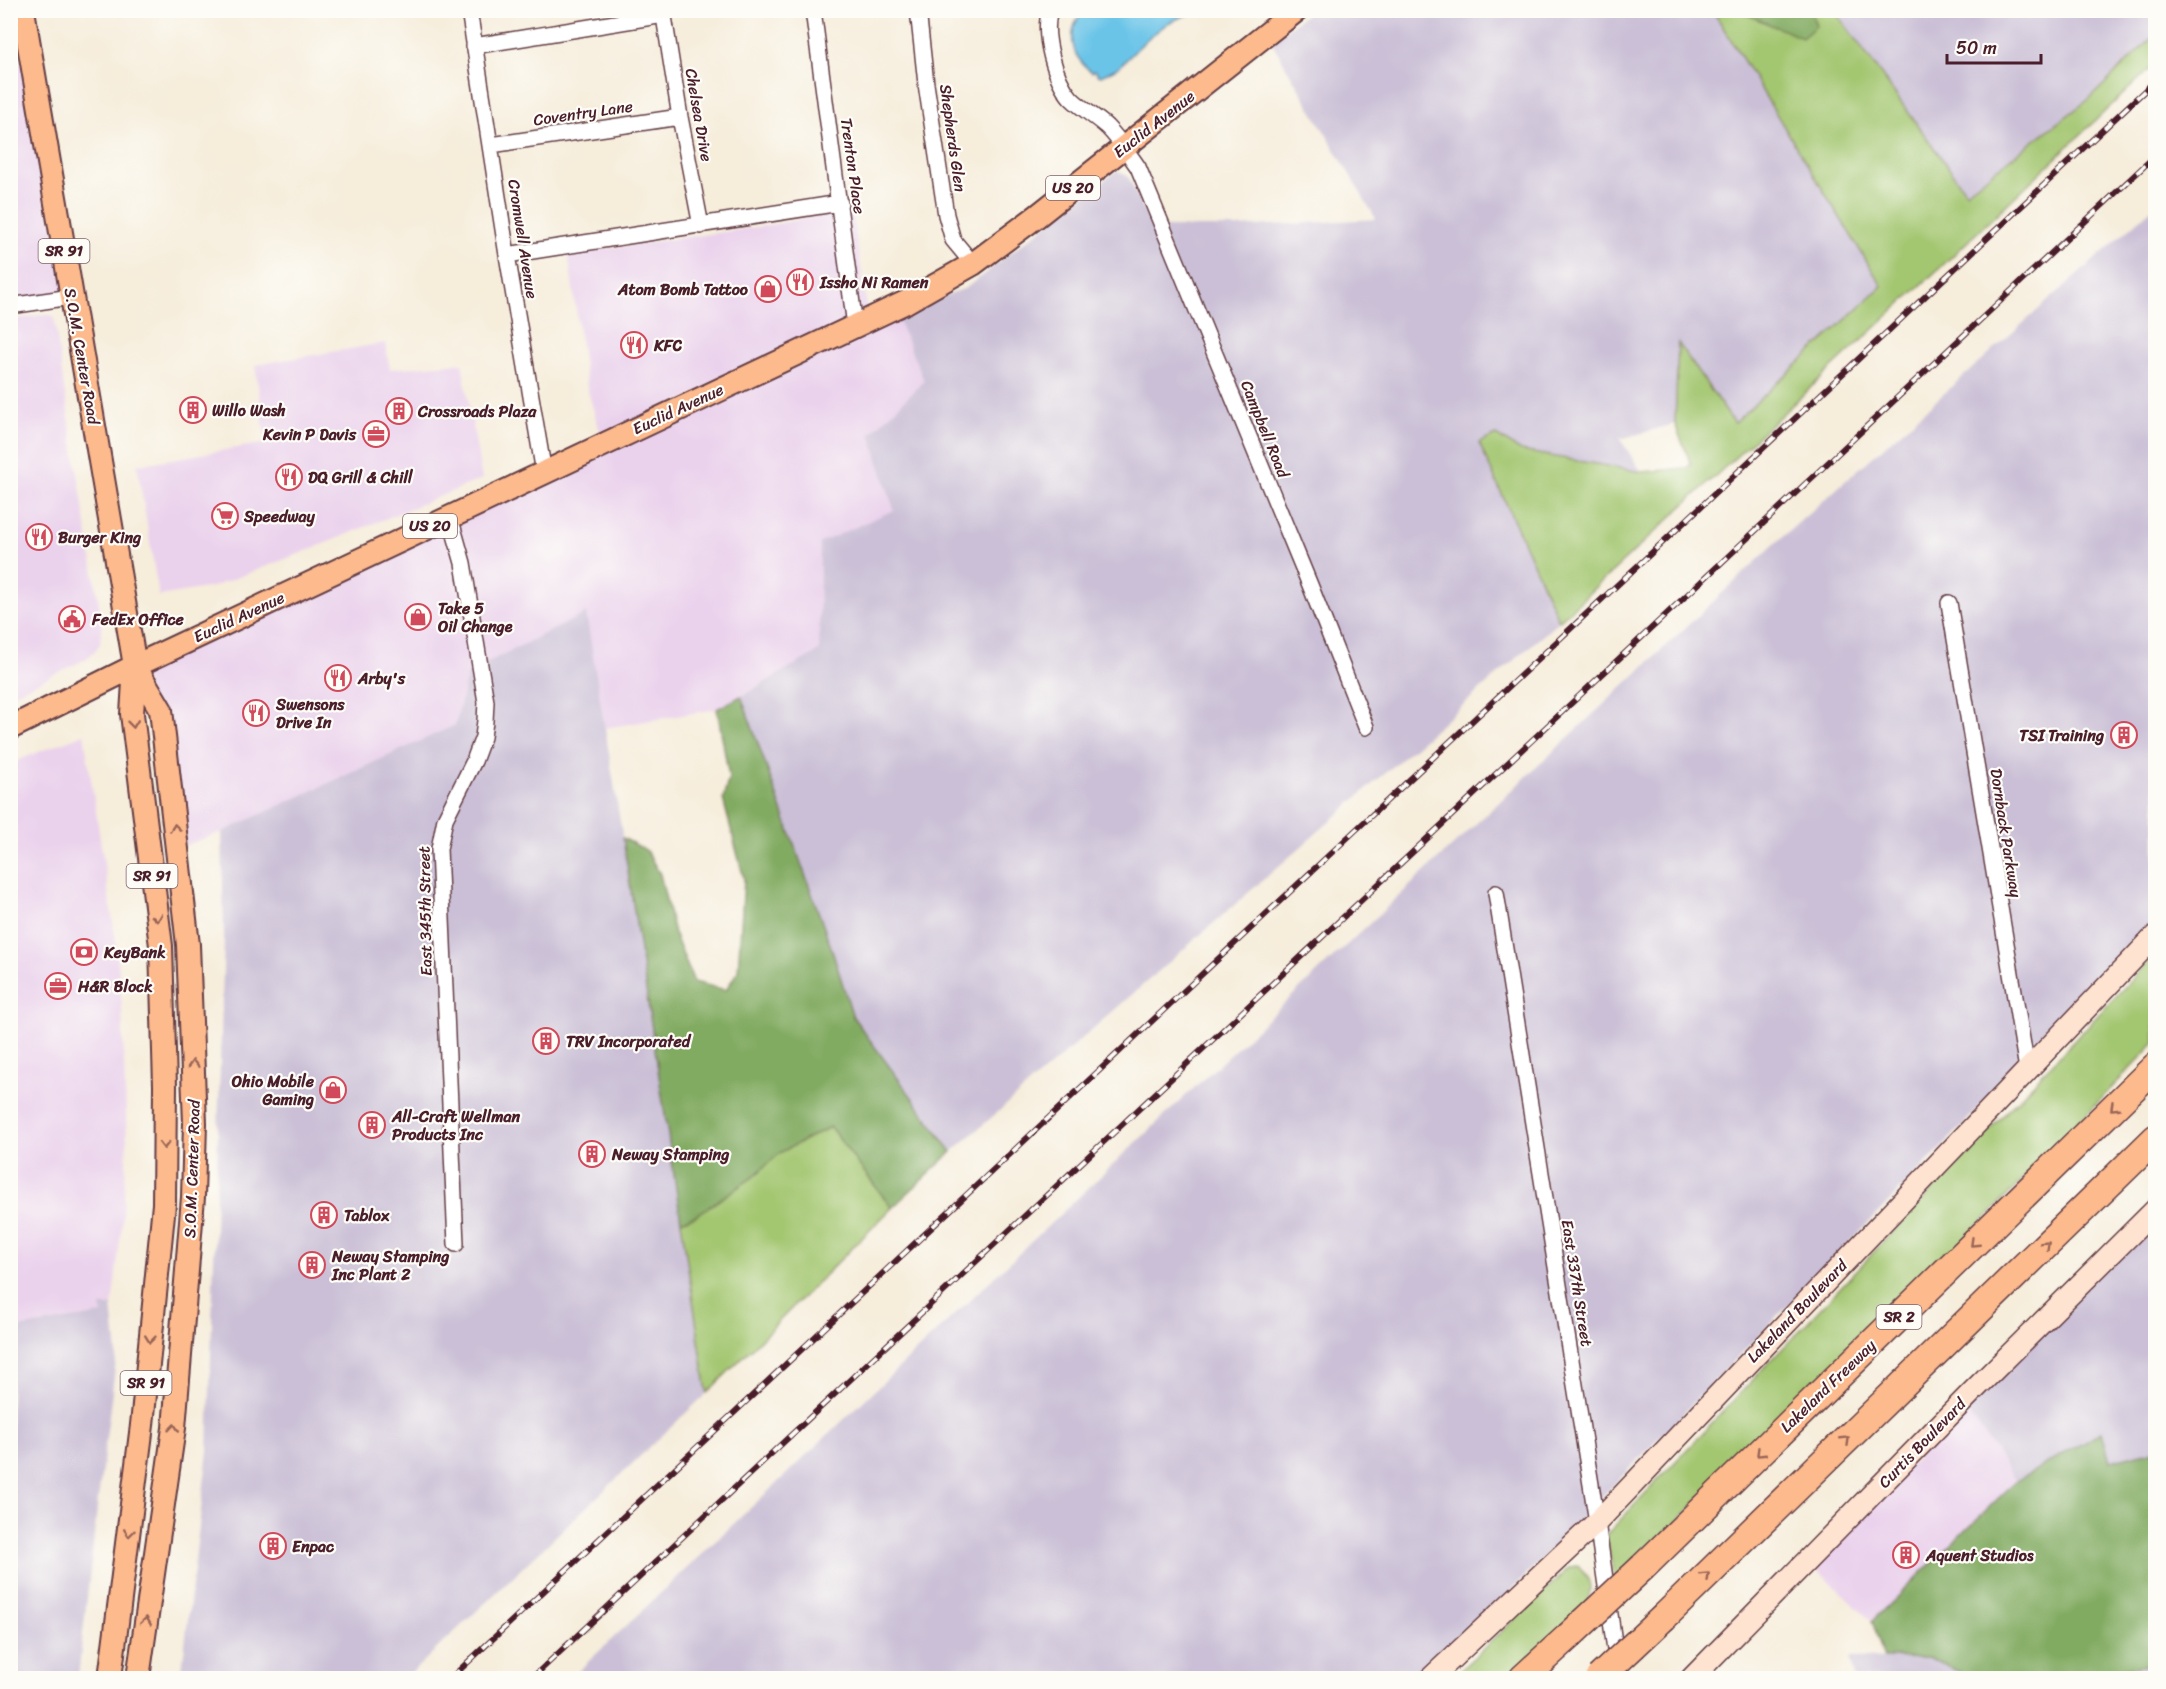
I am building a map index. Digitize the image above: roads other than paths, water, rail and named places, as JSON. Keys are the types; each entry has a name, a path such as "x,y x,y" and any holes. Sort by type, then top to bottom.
{"highway":[{"name":"Lakeland Freeway","path":"1523,1678 1643,1567 2156,1066"},
{"path":"1599,1678 2156,1138"}],"main road":[{"name":"S.O.M. Center Road","path":"23,10 135,666 132,714 161,946 165,1086 164,1204 142,1425 110,1678"},
{"name":"Euclid Avenue","path":"10,728 135,666 906,302 973,264 1297,10"},
{"name":"S.O.M. Center Road","path":"135,666 161,710 188,945 195,1123 193,1197 174,1428 138,1678"}],"street":[{"name":"Cromwell Avenue","path":"469,10 544,473"},
{"name":"Trenton Place","path":"813,10 855,326"},
{"name":"Shepherds Glen","path":"918,10 926,84 946,216 953,240 973,264"},
{"name":"Campbell Road","path":"1050,10 1048,33 1050,51 1059,77 1070,97 1106,127 1138,167 1366,727"},
{"path":"474,46 664,13"},
{"name":"Chelsea Drive","path":"664,13 680,117 701,226"},
{"name":"Coventry Lane","path":"490,145 680,117"},
{"path":"507,255 840,203"},
{"path":"10,306 71,297"},
{"name":"East 345th Street","path":"450,517 463,563 486,702 483,737 474,761 445,819 439,849 456,1244"},
{"name":"Dornback Parkway","path":"1949,603 2027,1070"},
{"name":"East 337th Street","path":"1496,893 1597,1522 1619,1678"},
{"name":"Lakeland Boulevard","path":"1431,1678 1597,1522 2156,935"},
{"name":"Curtis Boulevard","path":"1692,1678 1972,1392 2156,1209"}],"water":[{"path":"1083,11 1195,11 1168,23 1147,39 1119,67 1101,76 1095,70 1092,72 1085,66 1075,51 1074,27"}],"railway":[{"path":"451,1678 2156,80"},
{"path":"532,1678 2156,155"}],"place":[{"name":"Issho Ni Ramen","path":"800,282"},
{"name":"Atom Bomb Tattoo","path":"768,289"},
{"name":"KFC","path":"634,345"},
{"name":"Willo Wash","path":"193,410"},
{"name":"Crossroads Plaza","path":"399,411"},
{"name":"Kevin P Davis","path":"376,434"},
{"name":"DQ Grill & Chill","path":"289,477"},
{"name":"Speedway","path":"225,516"},
{"name":"Burger King","path":"39,537"},
{"name":"Take 5 Oil Change","path":"418,617"},
{"name":"FedEx Office","path":"72,619"},
{"name":"Arby's","path":"338,678"},
{"name":"Swensons Drive In","path":"256,713"},
{"name":"TSI Training","path":"2124,735"},
{"name":"KeyBank","path":"84,952"},
{"name":"H&R Block","path":"58,986"},
{"name":"TRV Incorporated","path":"546,1041"},
{"name":"Ohio Mobile Gaming","path":"333,1090"},
{"name":"All-Craft Wellman Products Inc","path":"372,1125"},
{"name":"Neway Stamping","path":"592,1154"},
{"name":"Tablox","path":"324,1215"},
{"name":"Neway Stamping Inc Plant 2","path":"312,1265"},
{"name":"Enpac","path":"273,1546"},
{"name":"Aquent Studios","path":"1906,1555"}]}
